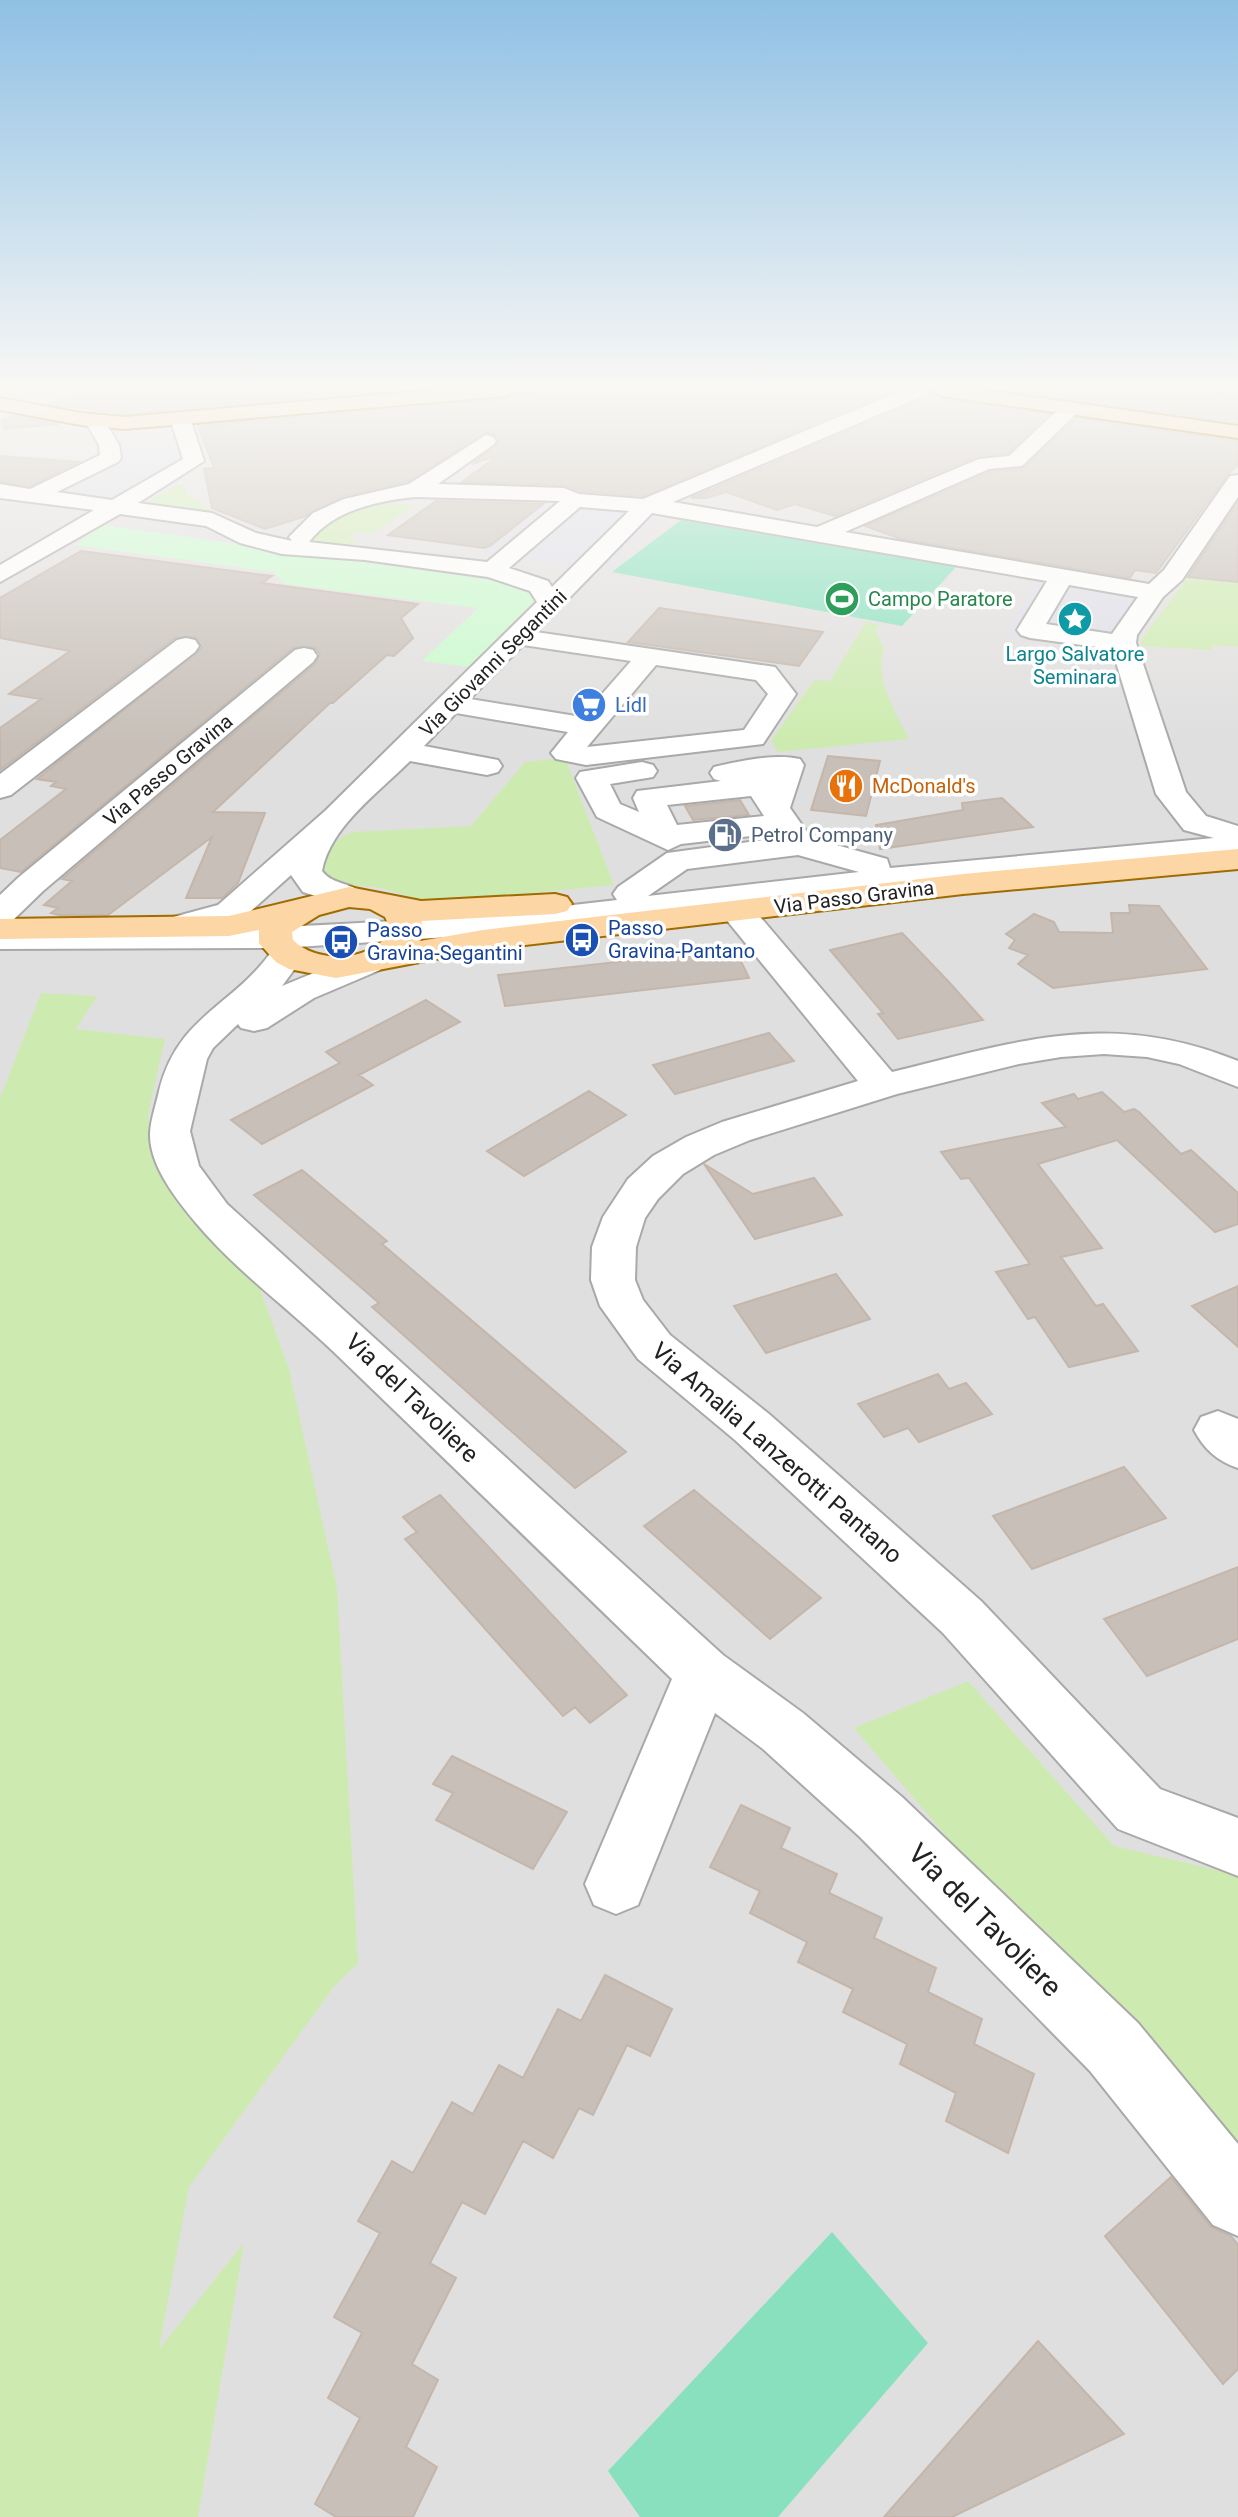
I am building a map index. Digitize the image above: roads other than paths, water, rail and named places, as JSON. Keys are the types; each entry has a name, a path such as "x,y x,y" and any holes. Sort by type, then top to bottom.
{"main road":[{"name":"Via Passo Gravina","path":"349,897 377,900 401,918 421,911 533,906 875,866 1140,842 1236,843"},
{"name":"Via Passo Gravina","path":"284,932 317,966 372,961 459,943 963,884 1236,843"},
{"path":"11,945 284,932 319,901 349,897"},
{"path":"372,961 402,943 401,918"},
{"path":"0,929 229,926 284,932"}],"street":[{"path":"59,507 106,513"},
{"path":"82,507 295,549 500,563 575,573 602,586 377,815 337,817"},
{"path":"0,575 115,507"},
{"path":"301,537 309,526 346,507"},
{"path":"500,563 566,507"},
{"name":"Via Giovanni Segantini","path":"166,929 230,912 337,817 551,605 575,573 645,507"},
{"path":"663,507 1141,590"},
{"path":"823,533 882,507"},
{"path":"1090,640 1141,590 1173,575 1220,507"},
{"path":"373,538 500,563 537,560"},
{"path":"297,570 326,550"},
{"path":"500,563 539,586 551,605"},
{"path":"1062,576 1030,630 1123,643"},
{"path":"1141,590 1123,643 1171,794 1195,823 1236,843"},
{"path":"519,637 765,673 782,694 753,738"},
{"path":"0,789 186,646"},
{"name":"Via Passo Gravina","path":"0,914 16,882 304,656"},
{"path":"650,656 566,753 586,756 753,738"},
{"path":"451,704 588,727"},
{"path":"676,780 665,760 759,749 753,738"},
{"path":"404,751 487,766"},
{"path":"672,848 608,810 591,778 759,786 786,825 875,866"},
{"path":"672,848 648,798 676,780"},
{"path":"1140,842 1162,830 1166,824 1171,794"},
{"name":"Via Giovanni Segantini","path":"337,817 308,858 305,872 315,885 349,897"},
{"path":"630,894 672,848 786,825"},
{"path":"284,932 401,918 509,923 941,872 1236,843"},
{"path":"177,1099 186,1059 200,1040 223,1016 270,980 284,932 268,893 278,867"},
{"path":"737,911 883,1086"},
{"path":"0,961 11,945"},
{"path":"177,1099 225,1047 264,1012 301,990 372,961"},
{"name":"Via Amalia Lanzerotti Pantano","path":"1238,1075 1214,1063 1166,1047 1143,1043 1074,1042 883,1086 736,1131 700,1146 668,1165 643,1189 624,1217 614,1247 613,1280 623,1306 654,1347 752,1427 962,1617 1139,1809 1238,1847"},
{"name":"Via del Tavoliere","path":"177,1099 170,1128 171,1145 178,1164 198,1196 264,1266 324,1315 703,1672 783,1731 881,1817 1114,2047 1238,2200"},
{"path":"616,1884 703,1672"}],"place":[{"name":"Campo Paratore","path":"842,599"},
{"name":"Largo Salvatore Seminara","path":"1075,619"},
{"name":"Lidl","path":"589,705"},
{"name":"McDonald's","path":"846,786"},
{"name":"Petrol Company","path":"725,835"},
{"name":"Passo Gravina-Pantano","path":"582,940"},
{"name":"Passo Gravina-Segantini","path":"341,942"}]}
